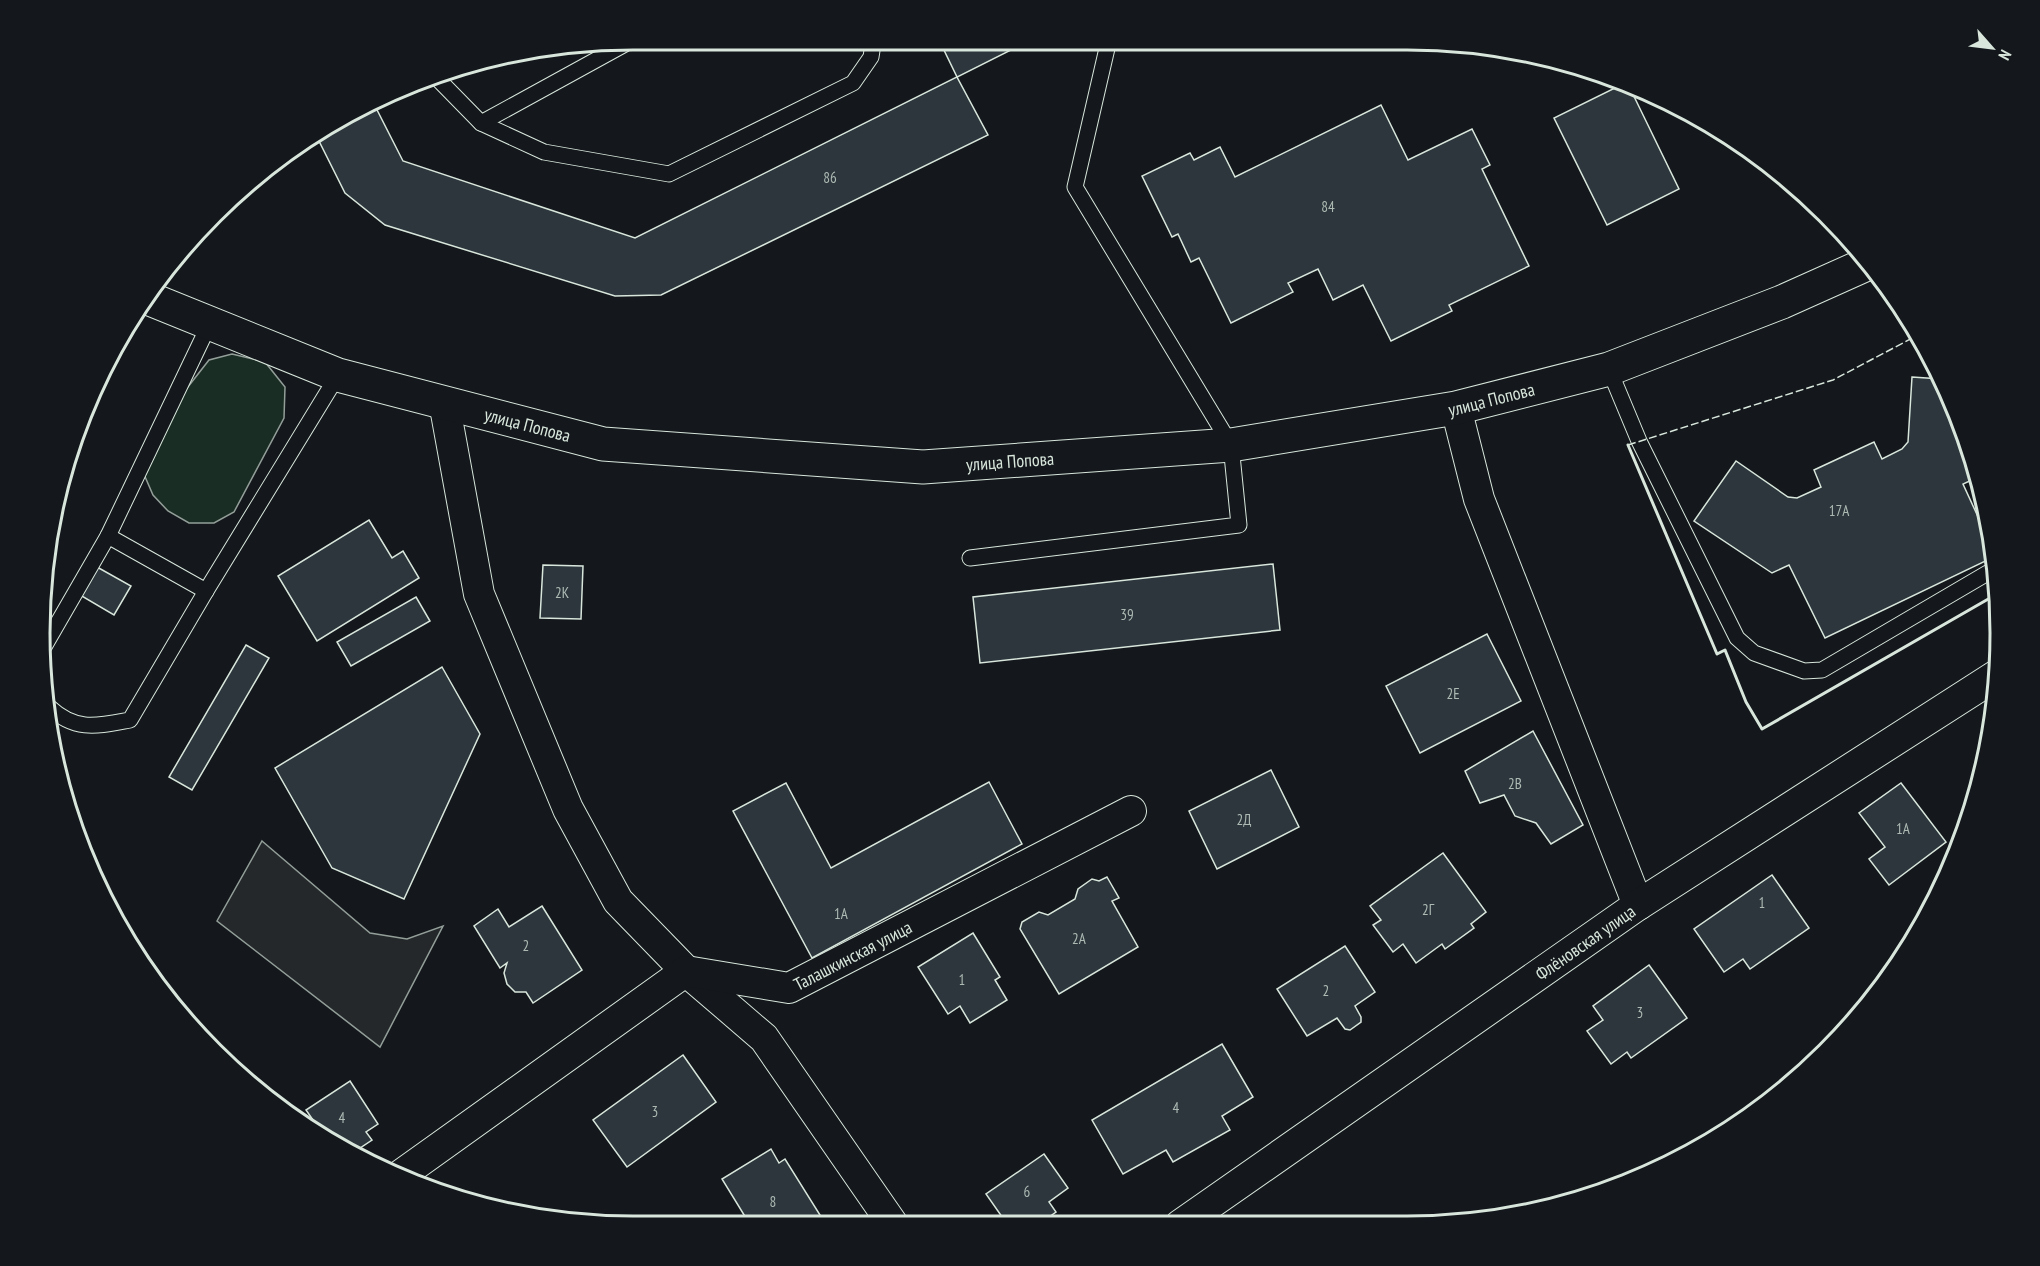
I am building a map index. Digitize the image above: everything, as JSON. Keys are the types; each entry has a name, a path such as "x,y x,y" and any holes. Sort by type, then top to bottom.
{"street":[{"name":"улица Попова","path":"154,301 338,375 603,444 923,467 1231,445 1456,408 1609,369 1782,302 1861,267"},
{"path":"444,402 479,594 568,809 618,901 686,971 764,1038 887,1216"},
{"path":"1456,408 1479,499 1638,905"},
{"name":"Флёновская улица","path":"1193,1216 1638,905 1988,681"},
{"name":"Талашкинская улица","path":"686,971 789,988 1131,811"},
{"path":"407,1171 686,971"}],"lane":[{"path":"441,82 481,123 544,152 669,174 852,83 871,57 872,50"},
{"path":"970,558 1239,525 1231,445 1076,187 1107,50"},
{"path":"481,123 613,51"},
{"path":"50,638 108,536 209,325"},
{"path":"1609,369 1639,441 1737,638 1754,653 1804,671 1822,670 1987,573"},
{"path":"55,712 60,717 90,727 130,720 338,375"},
{"path":"108,536 206,591"}],"green space":[{"path":"232,354 265,362 285,387 284,418 234,512 214,523 189,523 168,511 153,495 143,472 184,392 209,360"}],"shaded area":[{"path":"262,841 370,933 407,939 443,926 380,1047 217,921"}],"building":[{"path":"944,50 1011,50 957,77"},
{"path":"957,77 988,135 661,295 615,296 385,225 345,193 319,142 377,109 403,161 635,238"},
{"path":"1615,88 1634,96 1679,189 1607,225 1554,118"},
{"path":"1381,105 1408,160 1472,129 1490,165 1482,169 1529,266 1449,305 1452,311 1391,341 1363,285 1333,300 1318,269 1288,283 1293,292 1231,323 1199,258 1191,262 1178,234 1172,237 1142,176 1190,153 1194,160 1220,147 1235,177"},
{"path":"1912,377 1932,378 1960,445 1971,480 1963,484 1979,519 1986,561 1825,638 1789,565 1772,573 1694,521 1736,461 1788,497 1797,498 1821,487 1814,470 1874,442 1882,459 1902,449 1908,442"},
{"path":"369,520 392,558 403,551 419,578 317,641 278,576"},
{"path":"1273,564 1280,630 980,663 973,597"},
{"path":"543,565 583,566 581,619 540,618"},
{"path":"97,567 131,586 114,615 80,595"},
{"path":"416,597 430,621 351,666 337,642"},
{"path":"1487,634 1521,701 1420,753 1386,686"},
{"path":"246,645 269,658 192,790 169,777"},
{"path":"442,667 480,734 404,899 332,868 275,768"},
{"path":"1533,731 1583,825 1551,844 1536,823 1515,816 1504,795 1480,803 1465,771"},
{"path":"1271,770 1299,827 1217,869 1189,811"},
{"path":"989,782 1022,844 812,958 733,811 786,783 831,868"},
{"path":"1901,783 1946,842 1889,885 1869,859 1885,847 1859,813"},
{"path":"1443,853 1486,912 1471,924 1474,928 1445,949 1442,944 1416,963 1403,944 1393,952 1373,925 1381,920 1370,906"},
{"path":"1772,875 1809,928 1750,969 1743,959 1724,972 1694,929"},
{"path":"1107,877 1119,898 1112,901 1138,947 1059,994 1020,929 1022,922 1039,912 1048,915 1075,899 1078,889 1092,879 1099,881"},
{"path":"542,906 582,970 533,1003 526,992 515,992 507,984 504,973 507,963 500,968 474,926 498,909 509,927"},
{"path":"973,933 1000,977 995,980 1007,1000 970,1023 960,1006 948,1014 918,967"},
{"path":"1345,946 1375,992 1355,1006 1361,1022 1350,1030 1345,1029 1337,1018 1307,1036 1277,989"},
{"path":"1649,965 1687,1018 1631,1058 1627,1052 1611,1064 1587,1031 1603,1020 1593,1006"},
{"path":"1222,1044 1253,1097 1222,1116 1230,1130 1173,1162 1166,1150 1123,1174 1092,1120"},
{"path":"683,1055 716,1102 627,1167 593,1120"},
{"path":"350,1081 378,1124 366,1132 372,1140 360,1148 314,1121 306,1110"},
{"path":"771,1149 779,1163 785,1159 821,1216 745,1216 722,1179"},
{"path":"1044,1154 1068,1188 1049,1202 1056,1212 1050,1216 1001,1216 986,1194"}],"fence":[{"path":"1628,445 1833,380 1911,339"}],"wall":[{"path":"1628,445 1717,654 1725,650 1746,702 1762,729 1989,599"}]}
